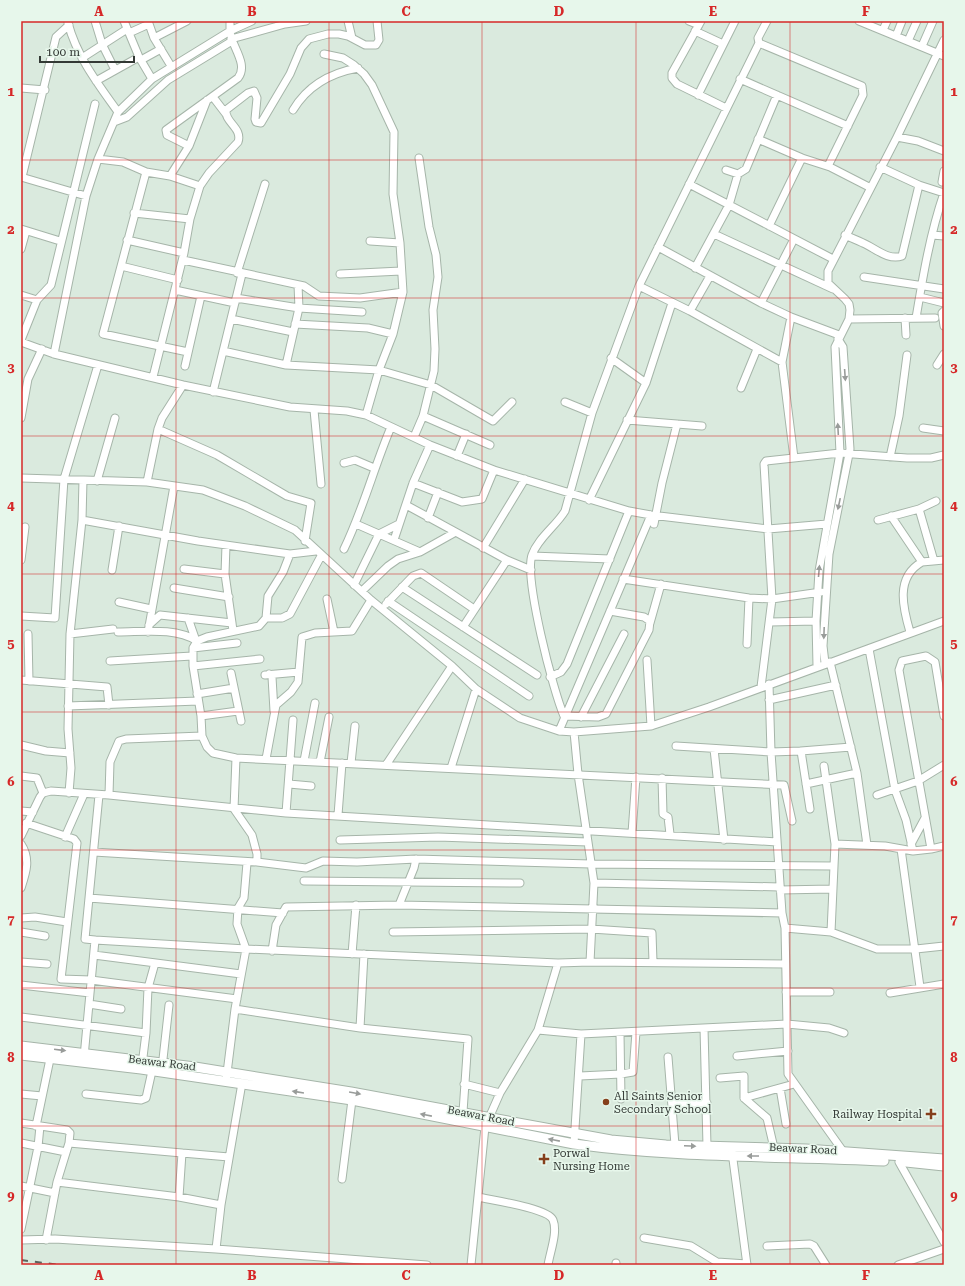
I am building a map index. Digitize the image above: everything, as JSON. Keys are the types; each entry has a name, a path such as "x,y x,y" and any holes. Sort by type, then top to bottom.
{"main road":[{"name":"Beawar Road","path":"21,1046 84,1053 158,1068 351,1092 575,1134 611,1145"},
{"name":"Beawar Road","path":"21,1055 83,1063 142,1065"},
{"name":"Beawar Road","path":"227,1077 242,1083 352,1100 574,1144 642,1147 732,1156 845,1155"},
{"name":"Beawar Road","path":"642,1147 675,1145 732,1146 774,1148 901,1160 944,1159"},
{"name":"Beawar Road","path":"921,1160 944,1166"}],"street":[{"path":"95,21 102,44 115,70"},
{"path":"124,21 140,59 152,79"},
{"path":"154,38 187,21"},
{"path":"188,146 167,135 166,130 241,74 242,63 231,40 230,21"},
{"path":"54,354 86,196 98,159 118,112 168,80 182,66 230,31 252,21"},
{"path":"256,21 258,30"},
{"path":"197,56 231,40 258,30 306,21"},
{"path":"348,21 352,38"},
{"path":"226,114 228,107 248,93 254,92 258,98 255,119 256,122 260,123 290,74 304,43 309,39 328,34 339,34 352,38 365,45 376,44 379,40 377,21"},
{"path":"689,21 723,44"},
{"path":"698,95 735,21"},
{"path":"564,716 550,677 531,570 532,556 536,547 559,522 565,511 592,413 611,358 639,286 759,43 758,38 767,21"},
{"path":"859,21 870,23 896,36 941,54"},
{"path":"883,30 887,21"},
{"path":"896,36 902,21"},
{"path":"908,41 917,21"},
{"path":"922,46 932,21"},
{"path":"68,23 72,38 82,58 118,112"},
{"path":"68,23 56,37 44,90 21,177 86,196"},
{"path":"82,58 102,44 148,23 154,38 171,66"},
{"path":"698,26 672,73 672,78 677,84 726,108"},
{"path":"867,845 857,773 836,685 832,661 823,646 821,551 840,453 835,347 838,337 849,319 849,304 828,283 828,270 869,187 941,54 944,40"},
{"path":"759,43 862,86 863,95 829,164 830,167"},
{"path":"96,81 115,70 161,49"},
{"path":"324,54 343,58 358,68 372,85 394,132 393,194 400,243 403,292 393,334 379,370 366,415"},
{"path":"114,122 124,119 152,79 171,66 182,66"},
{"path":"293,110 301,96 313,86 342,72 358,68"},
{"path":"740,79 848,126"},
{"path":"21,88 44,90"},
{"path":"695,268 729,205 738,174 746,169 777,95"},
{"path":"153,377 184,257 190,219 200,186 209,173 238,142 239,133 226,114 210,98"},
{"path":"170,176 188,146 210,98"},
{"path":"95,104 75,192 60,241 51,285 37,300 21,341 54,354 153,377 183,386 290,407 314,410 348,410 366,415 430,445 494,470 629,511 653,516 768,529 827,524"},
{"path":"897,137 918,141 944,151"},
{"path":"758,139 802,158 830,167 869,187"},
{"path":"414,437 423,416 435,362 433,310 437,266 429,227 419,158"},
{"path":"769,226 802,158"},
{"path":"98,159 123,162 146,172 170,176 200,186"},
{"path":"880,167 919,185 944,193 932,234 920,286 920,298 916,318"},
{"path":"726,170 738,174"},
{"path":"942,182 944,171"},
{"path":"146,172 134,212 103,334 188,352"},
{"path":"213,392 231,319 239,274 264,184"},
{"path":"689,184 833,259"},
{"path":"845,235 865,243 873,249 899,257 902,256 919,185"},
{"path":"134,212 190,219"},
{"path":"21,249 24,230 60,241"},
{"path":"714,234 835,290"},
{"path":"932,234 944,236"},
{"path":"761,303 794,239"},
{"path":"127,240 239,274 304,286 319,296 360,298 403,292"},
{"path":"370,241 400,243"},
{"path":"658,247 761,303 838,337 843,347 850,453 828,554 816,621 817,666"},
{"path":"121,266 178,280"},
{"path":"340,274 401,271"},
{"path":"690,311 710,276"},
{"path":"864,277 944,289"},
{"path":"286,364 299,308 298,285"},
{"path":"639,286 672,304 690,311 782,362"},
{"path":"175,290 201,296 299,308 362,312"},
{"path":"21,295 37,300"},
{"path":"185,366 201,296"},
{"path":"920,298 944,303"},
{"path":"589,500 646,382 672,304"},
{"path":"944,311 942,313 944,326"},
{"path":"791,317 782,362 794,458"},
{"path":"905,318 906,335"},
{"path":"849,319 935,318"},
{"path":"231,319 293,332"},
{"path":"295,324 368,328 393,334"},
{"path":"21,418 28,379 42,349"},
{"path":"741,388 757,349"},
{"path":"223,351 286,364 379,370 431,385 493,421 512,402"},
{"path":"890,457 899,416 907,354"},
{"path":"937,365 944,354"},
{"path":"611,358 646,382"},
{"path":"21,616 55,618 64,479 98,365"},
{"path":"147,482 158,429 162,418 183,386"},
{"path":"565,402 592,413"},
{"path":"314,410 321,484"},
{"path":"837,412 848,412"},
{"path":"423,416 490,445"},
{"path":"97,481 115,418"},
{"path":"627,420 702,426"},
{"path":"559,731 623,578 653,516 677,424"},
{"path":"344,550 356,524 374,468 391,427"},
{"path":"923,428 944,431"},
{"path":"158,429 217,455 286,496 311,503 305,541"},
{"path":"457,456 466,434"},
{"path":"394,540 413,483 430,445"},
{"path":"760,687 772,599 764,464 770,459 840,453 904,458 931,458 944,453"},
{"path":"344,463 355,460 374,468"},
{"path":"413,483 462,502 482,500 494,470"},
{"path":"21,478 147,482 202,490 245,506 284,524 377,605 452,666 476,689 520,718 559,731 574,732 651,726 709,707 944,620"},
{"path":"483,548 525,479"},
{"path":"69,793 71,768 68,706 70,634 82,520 83,480"},
{"path":"148,628 174,486"},
{"path":"428,518 438,492"},
{"path":"878,520 919,509 936,501"},
{"path":"406,505 454,533 507,560 531,570"},
{"path":"919,509 934,561"},
{"path":"550,677 561,672 567,664 629,511"},
{"path":"653,516 654,524"},
{"path":"891,516 922,562"},
{"path":"82,520 226,545 290,554 319,553"},
{"path":"356,524 420,552"},
{"path":"354,585 379,534 399,524"},
{"path":"112,570 119,526"},
{"path":"21,560 25,527"},
{"path":"362,592 388,566 398,559 420,552 454,533"},
{"path":"226,545 225,574 233,631"},
{"path":"266,618 282,618 290,614 319,553"},
{"path":"195,644 233,631 259,626 266,618 268,596 283,572 290,554"},
{"path":"532,556 610,559"},
{"path":"463,627 474,608 507,560"},
{"path":"910,632 904,611 904,586 914,566 922,562 944,560"},
{"path":"184,569 225,574"},
{"path":"266,760 276,705 295,687 298,682 302,637 315,633 352,631 377,605 388,601 413,576 421,573 474,608"},
{"path":"623,578 749,598 772,599 822,592"},
{"path":"564,716 598,717 606,714 634,662 649,630 661,584"},
{"path":"402,587 537,675"},
{"path":"174,588 229,597"},
{"path":"747,644 749,598"},
{"path":"327,599 334,632"},
{"path":"388,601 529,696"},
{"path":"119,602 151,610"},
{"path":"610,611 644,616 648,618 650,624"},
{"path":"148,628 160,615 232,623"},
{"path":"188,618 195,644 192,656 197,698 201,716 202,736 207,747 213,753 236,758 266,760 784,785 792,821"},
{"path":"770,622 816,621"},
{"path":"70,634 148,628 185,635 195,644 237,642"},
{"path":"28,634 29,681"},
{"path":"582,717 624,634"},
{"path":"868,649 895,790 906,820 913,851"},
{"path":"110,661 192,656"},
{"path":"931,849 899,670 902,661 926,656 935,662 944,716"},
{"path":"193,666 260,659"},
{"path":"647,660 651,726"},
{"path":"386,765 452,666"},
{"path":"273,717 272,677 266,675 299,672"},
{"path":"231,673 240,721"},
{"path":"21,680 106,687 109,705"},
{"path":"769,684 773,785 782,913 785,928 788,1074 845,1155"},
{"path":"769,700 836,685"},
{"path":"68,706 109,705 197,698 234,688"},
{"path":"451,768 476,689"},
{"path":"304,761 316,703"},
{"path":"201,716 238,711"},
{"path":"320,762 329,717"},
{"path":"286,813 293,720"},
{"path":"351,763 355,726"},
{"path":"574,732 578,774 594,883 590,962"},
{"path":"108,795 110,762 112,755 120,741 126,739 202,736"},
{"path":"21,745 46,751 70,753"},
{"path":"676,746 771,752 851,747"},
{"path":"714,749 724,840"},
{"path":"801,751 810,810"},
{"path":"236,758 234,808 252,835 257,854 257,862"},
{"path":"338,815 342,763"},
{"path":"877,795 918,781 944,765"},
{"path":"824,766 835,844 831,932"},
{"path":"806,784 857,773"},
{"path":"21,776 37,778 43,793"},
{"path":"632,833 636,777"},
{"path":"662,778 663,814 668,817 670,834"},
{"path":"289,784 311,786"},
{"path":"21,836 26,823 43,793 51,791 108,795 286,813 586,831 670,834 724,840 777,842"},
{"path":"69,838 84,794"},
{"path":"99,795 85,939 272,951 558,963 653,962 786,964"},
{"path":"21,811 32,812"},
{"path":"911,844 925,818"},
{"path":"26,823 69,838 77,843 67,922 62,979 91,980 237,999"},
{"path":"340,840 438,837 588,842"},
{"path":"21,844 26,851 27,861 21,888"},
{"path":"835,844 885,846 913,851 944,846"},
{"path":"899,848 916,949 920,988"},
{"path":"94,852 257,862 306,868 323,861 357,862 416,859 591,864 834,866"},
{"path":"399,905 416,859"},
{"path":"227,1077 235,1009 246,949 237,924 238,908 244,898 247,862"},
{"path":"304,881 520,883"},
{"path":"594,883 780,889 832,888"},
{"path":"90,898 238,908 283,913"},
{"path":"352,954 356,905"},
{"path":"272,951 276,926 286,906 399,905 782,913"},
{"path":"21,918 35,917 67,922"},
{"path":"785,928 831,932 877,948 916,949 944,946"},
{"path":"393,932 592,929 652,933 653,962"},
{"path":"21,932 45,936"},
{"path":"83,1063 95,940"},
{"path":"360,1028 364,954"},
{"path":"94,955 241,974"},
{"path":"21,962 47,964"},
{"path":"142,1065 146,1033 148,988 156,963"},
{"path":"471,1265 485,1127 500,1093 538,1030 558,963"},
{"path":"890,994 944,984"},
{"path":"21,985 90,993"},
{"path":"786,992 830,992"},
{"path":"89,1004 121,1010"},
{"path":"86,1094 141,1100 146,1098 158,1068 169,1005"},
{"path":"235,1009 360,1028 468,1039 463,1112"},
{"path":"21,1017 146,1033"},
{"path":"538,1030 581,1034 787,1024 829,1028 844,1033"},
{"path":"704,1028 707,1146"},
{"path":"580,1076 633,1072 636,1032"},
{"path":"620,1033 621,1099"},
{"path":"574,1144 580,1076 581,1034"},
{"path":"737,1056 788,1051"},
{"path":"668,1057 675,1145"},
{"path":"21,1229 31,1188 38,1147 38,1126 42,1096 50,1059"},
{"path":"720,1078 744,1076 744,1098 767,1118 774,1148"},
{"path":"216,1249 221,1205 242,1083"},
{"path":"464,1084 500,1093"},
{"path":"744,1098 794,1084"},
{"path":"780,1088 786,1124"},
{"path":"21,1094 42,1096"},
{"path":"342,1180 352,1100"},
{"path":"672,1104 707,1103"},
{"path":"21,1124 67,1130 70,1133 69,1143 57,1182 46,1240"},
{"path":"21,1143 66,1152"},
{"path":"69,1143 229,1157"},
{"path":"644,1238 691,1246 717,1262 747,1265 732,1156 732,1146"},
{"path":"179,1197 182,1153"},
{"path":"901,1160 944,1242"},
{"path":"57,1182 179,1197 221,1205"},
{"path":"21,1186 55,1193"},
{"path":"478,1197 539,1210 551,1217 554,1221 554,1233 548,1265"},
{"path":"21,1240 57,1239 427,1265"},
{"path":"767,1246 810,1244 814,1246 826,1265"},
{"path":"898,1265 944,1249"}],"railway":[{"path":"21,1260 60,1265"}],"place":[{"name":"All Saints Senior Secondary School","path":"606,1102"},
{"name":"Railway Hospital","path":"931,1114"},
{"name":"Porwal Nursing Home","path":"544,1159"}]}
